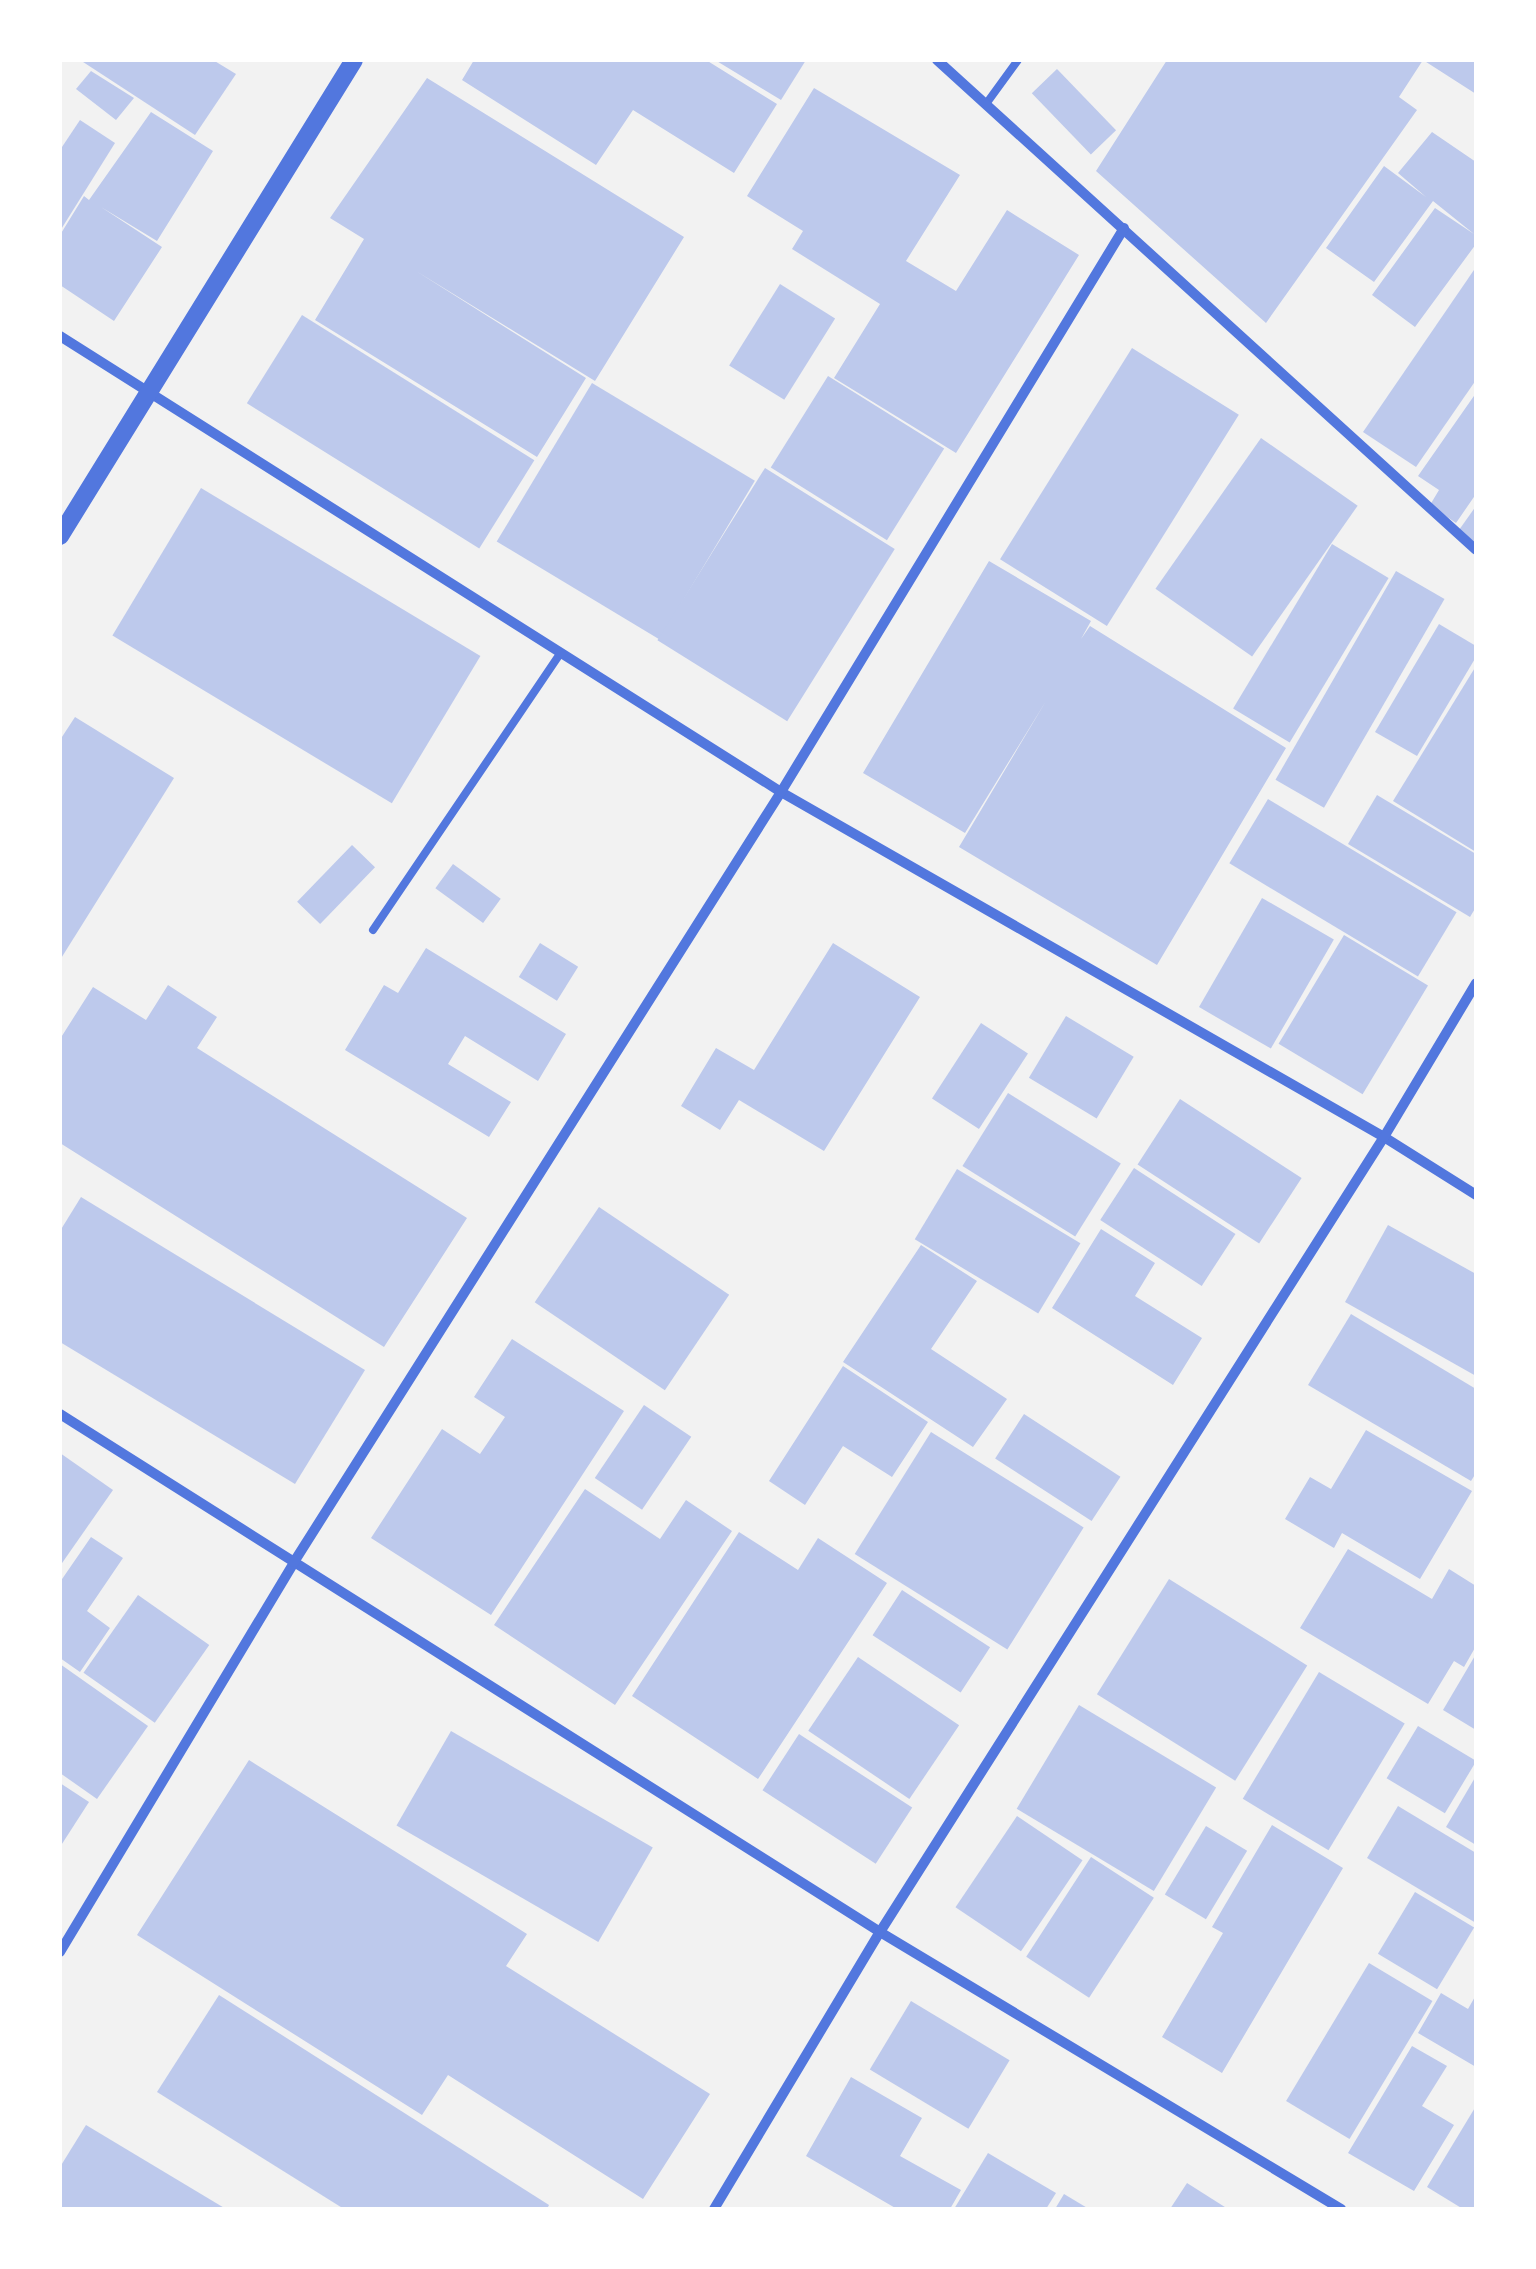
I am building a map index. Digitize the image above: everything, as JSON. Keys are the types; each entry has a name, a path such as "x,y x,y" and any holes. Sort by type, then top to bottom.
{"street":[{"path":"60,536 354,60"},
{"path":"937,60 1476,550"},
{"path":"60,1952 294,1562 781,792 1124,228"},
{"path":"60,336 781,792 1384,1137 1476,1195"},
{"path":"714,2209 880,1932 1384,1137 1476,982"},
{"path":"60,1414 880,1932 1341,2209"}],"lane":[{"path":"986,104 1018,60"},
{"path":"374,930 560,654"}],"building":[{"path":"80,60 213,60 236,74 195,135"},
{"path":"474,60 706,60 777,104 734,173 633,110 596,165 462,80"},
{"path":"715,60 806,60 781,100"},
{"path":"1167,60 1423,60 1399,97 1417,110 1266,323 1096,171"},
{"path":"1423,60 1476,60 1476,94"},
{"path":"1057,69 1116,130 1091,154 1032,93"},
{"path":"91,71 134,98 116,120 76,89"},
{"path":"427,78 684,237 595,381 416,271 586,378 537,457 315,320 364,239 330,218"},
{"path":"814,88 960,175 906,261 956,291 1007,210 1079,255 956,453 834,378 880,304 792,249 803,231 747,196"},
{"path":"151,112 213,151 157,241 101,207 162,247 114,321 60,285 60,235 84,196 89,200"},
{"path":"80,120 115,143 60,231 60,150"},
{"path":"1432,132 1476,162 1476,244 1415,327 1372,295 1435,208 1474,234 1433,201 1374,282 1326,248 1384,166 1426,197 1398,173"},
{"path":"1476,267 1476,380 1416,467 1363,432"},
{"path":"780,284 835,318 784,400 729,365"},
{"path":"302,315 534,460 479,548 247,403"},
{"path":"1132,348 1239,415 1107,626 1000,559"},
{"path":"828,376 944,449 887,540 771,468"},
{"path":"592,383 755,481 660,639 497,542"},
{"path":"1476,393 1476,494 1456,523 1430,505 1439,490 1418,476"},
{"path":"1261,438 1358,506 1252,656 1155,589"},
{"path":"765,468 895,549 787,721 657,640"},
{"path":"201,488 480,656 392,803 112,635"},
{"path":"1476,506 1476,543 1459,530"},
{"path":"1332,544 1389,578 1290,743 1233,709"},
{"path":"989,561 1091,621 1081,639 1090,626 1286,748 1157,965 959,847 1046,701 965,833 863,773"},
{"path":"1396,571 1444,599 1324,808 1276,780"},
{"path":"1439,624 1476,646 1476,657 1417,756 1375,732"},
{"path":"1476,666 1476,852 1393,801"},
{"path":"75,717 174,778 60,960 60,740"},
{"path":"1377,795 1476,854 1476,907 1470,917 1348,844"},
{"path":"1268,799 1457,912 1418,977 1229,863"},
{"path":"352,845 375,867 320,924 297,902"},
{"path":"453,864 501,899 483,923 435,888"},
{"path":"1262,898 1334,940 1271,1049 1199,1007"},
{"path":"1344,935 1428,985 1363,1094 1279,1044"},
{"path":"540,943 578,967 557,1001 519,977"},
{"path":"833,943 920,997 824,1151 739,1100 720,1130 681,1106 716,1048 754,1070"},
{"path":"426,948 566,1034 538,1081 465,1036 448,1064 511,1102 489,1137 345,1050 384,985 398,993"},
{"path":"168,985 217,1017 197,1048 467,1218 384,1347 60,1143 60,1039 93,987 146,1020"},
{"path":"1066,1016 1134,1057 1097,1118 1029,1078"},
{"path":"981,1023 1028,1053 979,1129 932,1098"},
{"path":"1008,1093 1121,1163 1075,1236 962,1166"},
{"path":"1180,1099 1302,1178 1259,1243 1138,1164"},
{"path":"1134,1168 1235,1234 1202,1286 1100,1220"},
{"path":"957,1169 1080,1243 1038,1313 915,1239"},
{"path":"81,1197 365,1370 295,1484 60,1342 60,1231"},
{"path":"599,1207 729,1295 665,1390 535,1302"},
{"path":"1388,1225 1476,1274 1476,1376 1345,1302"},
{"path":"1101,1229 1155,1263 1135,1296 1202,1338 1173,1385 1052,1308"},
{"path":"921,1245 977,1281 931,1349 1007,1399 973,1447 843,1362"},
{"path":"1351,1314 1476,1389 1476,1473 1471,1481 1308,1385"},
{"path":"512,1339 624,1411 491,1615 371,1538 442,1429 480,1454 505,1417 474,1397"},
{"path":"843,1366 928,1422 892,1477 843,1446 805,1505 769,1481"},
{"path":"644,1405 691,1437 642,1510 595,1478"},
{"path":"1024,1414 1120,1477 1092,1521 995,1458"},
{"path":"1366,1430 1472,1491 1420,1579 1342,1533 1334,1548 1285,1519 1310,1477 1331,1489"},
{"path":"931,1432 1084,1527 1007,1650 855,1554"},
{"path":"60,1453 113,1490 60,1566"},
{"path":"585,1489 660,1539 686,1500 732,1531 615,1705 494,1625"},
{"path":"739,1532 798,1570 818,1538 887,1583 758,1779 632,1696"},
{"path":"91,1537 123,1558 87,1611 110,1628 80,1672 60,1658 60,1582"},
{"path":"1348,1549 1432,1599 1449,1569 1476,1586 1476,1646 1464,1667 1454,1661 1428,1704 1300,1628"},
{"path":"1169,1579 1307,1665 1235,1781 1097,1694"},
{"path":"902,1590 990,1647 961,1692 873,1635"},
{"path":"138,1595 209,1645 155,1723 84,1673"},
{"path":"1476,1654 1476,1730 1443,1710"},
{"path":"858,1657 959,1725 909,1799 808,1731"},
{"path":"60,1664 148,1726 97,1799 60,1773"},
{"path":"1319,1672 1405,1724 1328,1850 1243,1799"},
{"path":"1079,1705 1216,1787 1154,1891 1017,1809"},
{"path":"1418,1726 1476,1761 1445,1813 1387,1778"},
{"path":"451,1731 653,1848 598,1942 396,1825"},
{"path":"799,1734 912,1808 876,1864 763,1790"},
{"path":"249,1760 527,1934 506,1966 710,2094 643,2199 448,2075 422,2115 137,1935"},
{"path":"1476,1776 1476,1845 1446,1827"},
{"path":"60,1783 89,1802 60,1847"},
{"path":"1398,1806 1476,1853 1476,1923 1367,1858"},
{"path":"1017,1816 1082,1860 1021,1951 955,1907"},
{"path":"1272,1825 1343,1868 1222,2073 1162,2037 1223,1933 1212,1927"},
{"path":"1206,1826 1247,1851 1206,1919 1165,1895"},
{"path":"1091,1857 1154,1898 1089,1998 1026,1957"},
{"path":"1415,1892 1474,1928 1437,1989 1378,1954"},
{"path":"1369,1963 1432,2001 1350,2139 1286,2101"},
{"path":"1441,1993 1468,2009 1476,1995 1476,2067 1418,2033"},
{"path":"219,1995 549,2205 547,2209 344,2209 157,2092"},
{"path":"911,2001 1010,2060 968,2129 870,2070"},
{"path":"1412,2046 1447,2066 1422,2106 1454,2125 1414,2191 1348,2153"},
{"path":"851,2077 922,2118 900,2156 961,2190 950,2209 897,2209 806,2156"},
{"path":"1476,2106 1476,2209 1463,2209 1427,2187"},
{"path":"86,2125 226,2209 60,2209 60,2167"},
{"path":"988,2153 1056,2193 1046,2209 954,2209"},
{"path":"1187,2183 1228,2209 1170,2209"},
{"path":"1064,2194 1089,2209 1055,2209"}]}
